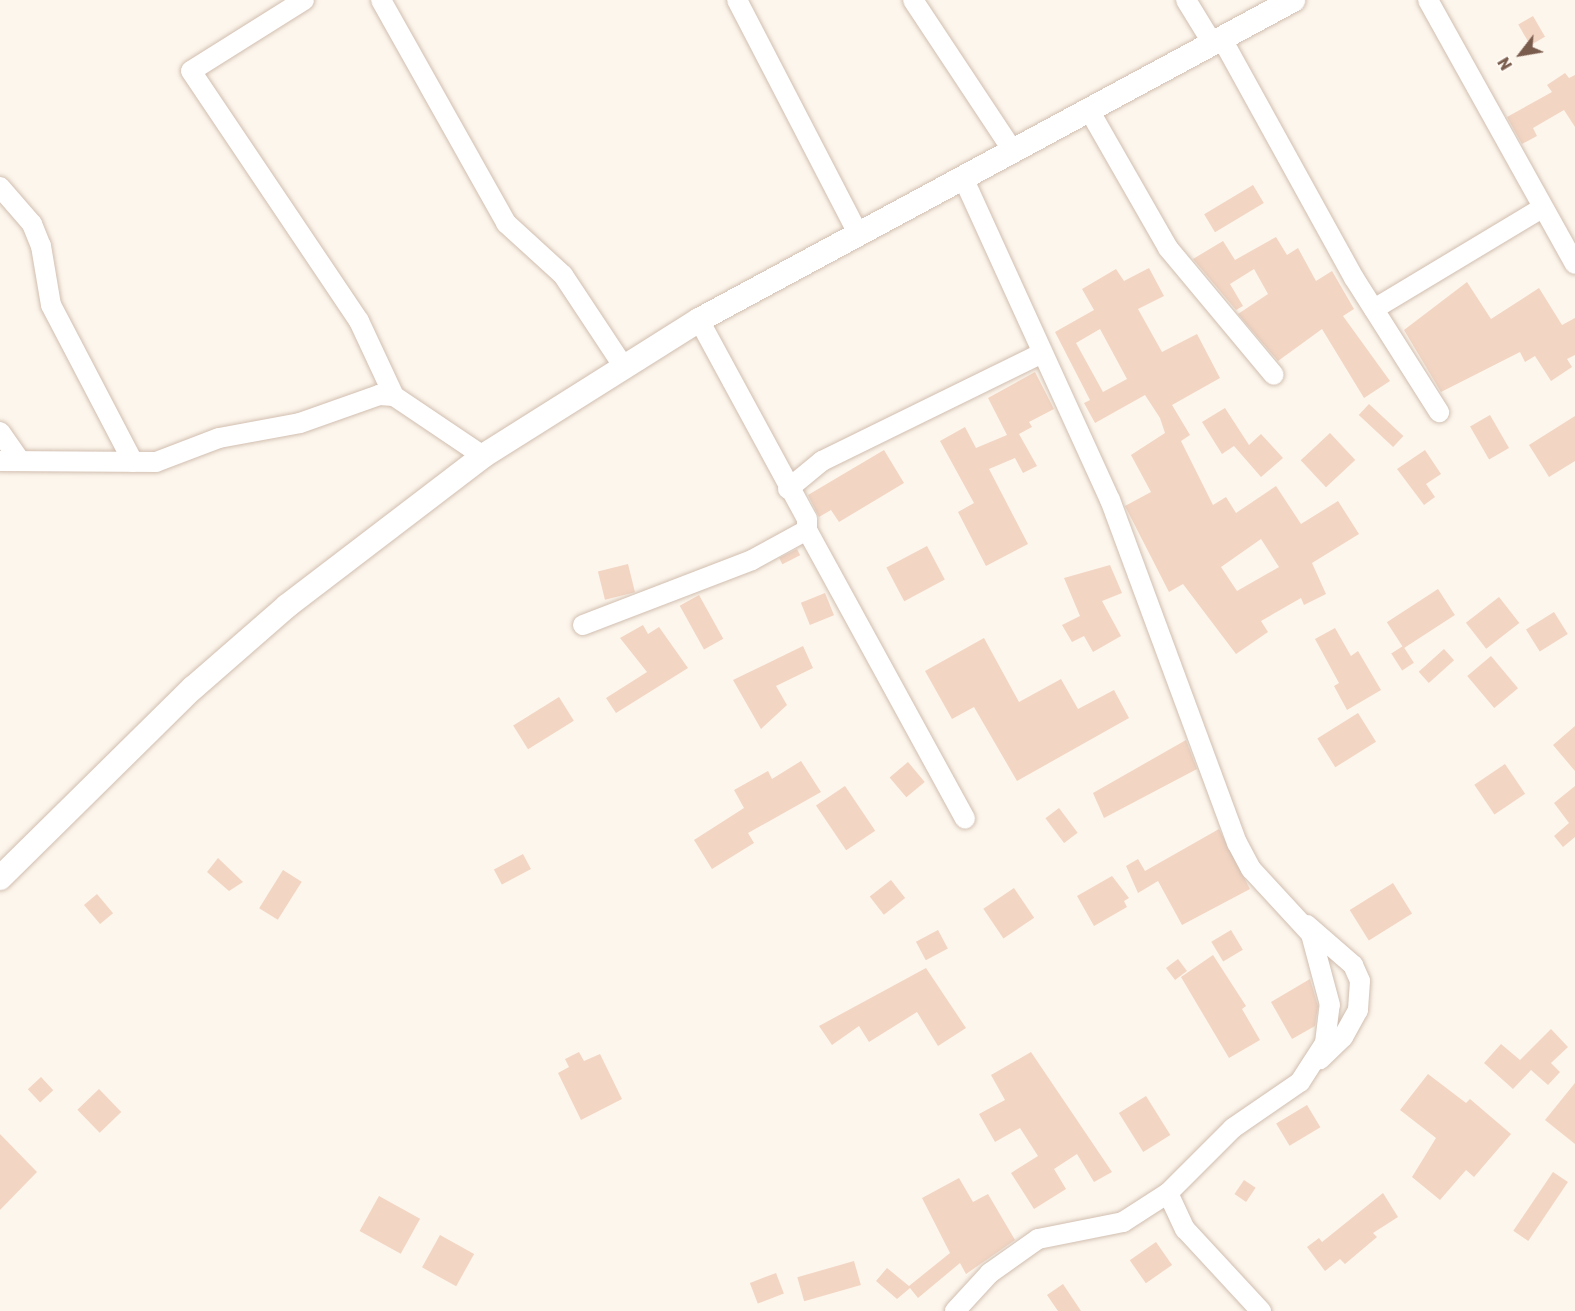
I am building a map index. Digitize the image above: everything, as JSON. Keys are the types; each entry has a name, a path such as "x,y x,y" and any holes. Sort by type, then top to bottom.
{"street":[{"path":"304,0 191,71 359,321 394,396 483,456"},
{"path":"381,0 507,223 562,275 622,364"},
{"path":"737,0 859,235"},
{"path":"912,0 1013,151"},
{"path":"1186,0 1218,41 1374,309 1439,412"},
{"path":"0,878 193,688 287,606 483,456 622,364 699,320 1293,0"},
{"path":"1428,0 1575,264"},
{"path":"1089,110 1168,248 1274,375"},
{"path":"963,178 1040,354 1110,500 1237,843 1251,869 1311,934 1329,990 1329,1024 1316,1062"},
{"path":"0,188 32,224 41,246 51,305 133,462"},
{"path":"1374,309 1542,208"},
{"path":"699,320 788,489 807,519 807,530 965,819"},
{"path":"788,489 822,461 1040,354"},
{"path":"0,461 133,462 175,458 219,438 394,396"},
{"path":"0,432 20,460"},
{"path":"583,625 752,560 807,530"},
{"path":"955,1311 990,1273 1038,1239 1101,1229 1151,1206 1168,1193 1233,1128 1282,1097 1316,1062 1353,1019 1360,981 1330,941 1299,920"},
{"path":"1168,1193 1185,1229"},
{"path":"1151,1206 1185,1229 1261,1311"}],"building":[{"path":"1533,16 1545,37 1530,45 1518,24"},
{"path":"1565,73 1569,78 1575,75 1575,127 1564,110 1533,128 1537,136 1522,144 1507,117 1552,92 1547,85"},
{"path":"1253,185 1264,203 1215,232 1204,214"},
{"path":"1276,237 1287,255 1298,248 1316,281 1332,271 1354,309 1343,316 1390,381 1364,398 1322,329 1278,361 1238,314 1268,294 1254,269 1230,284 1243,306 1236,310 1193,259 1223,241 1235,260"},
{"path":"1149,268 1164,296 1138,309 1162,352 1197,334 1220,378 1172,405 1190,435 1181,441 1213,505 1226,497 1236,513 1276,486 1301,524 1338,501 1359,534 1312,563 1326,594 1304,605 1301,598 1261,621 1268,632 1236,654 1183,584 1169,592 1125,506 1151,492 1131,455 1165,433 1160,418 1145,395 1095,423 1084,403 1090,400 1055,332 1094,310 1082,289 1116,269 1124,281","holes":["1100,329 1127,379 1103,392 1076,343","1261,539 1279,567 1237,591 1221,567"]},
{"path":"1467,282 1491,319 1539,288 1562,325 1575,318 1575,355 1567,359 1572,367 1551,381 1535,356 1525,362 1520,352 1441,392 1404,330"},
{"path":"1035,372 1054,409 1029,422 1032,427 1019,434 1037,466 1023,473 1015,458 989,469 1028,544 986,566 958,512 974,503 940,441 965,427 976,448 1007,435 988,398"},
{"path":"1369,404 1403,436 1393,447 1359,415"},
{"path":"1225,408 1249,445 1261,434 1283,458 1261,477 1234,446 1222,454 1202,422"},
{"path":"1490,415 1509,448 1489,459 1470,426"},
{"path":"1575,416 1575,461 1549,477 1529,445"},
{"path":"1330,433 1355,460 1326,487 1301,460"},
{"path":"884,450 904,483 839,522 831,510 819,517 808,495"},
{"path":"1425,450 1441,474 1426,484 1435,497 1424,505 1397,469"},
{"path":"927,546 945,580 904,601 886,568"},
{"path":"797,549 800,555 782,564 779,558"},
{"path":"628,564 635,592 605,600 598,571"},
{"path":"1110,565 1122,593 1102,601 1121,636 1093,652 1084,636 1072,642 1062,625 1080,616 1064,578"},
{"path":"1438,589 1455,615 1404,648 1387,622"},
{"path":"825,593 834,615 810,625 801,603"},
{"path":"699,595 723,639 704,649 680,606"},
{"path":"1499,597 1519,623 1486,649 1466,623"},
{"path":"1554,612 1568,634 1540,652 1526,629"},
{"path":"643,625 648,634 659,627 688,668 616,713 606,698 647,672 620,638"},
{"path":"1335,628 1351,656 1358,651 1381,690 1347,710 1334,686 1339,683 1315,639"},
{"path":"984,638 1019,702 1061,679 1078,709 1114,690 1129,718 1017,781 974,707 952,719 925,671"},
{"path":"803,646 813,668 776,686 787,705 761,729 733,680"},
{"path":"1403,646 1414,663 1402,670 1391,654"},
{"path":"1444,649 1454,660 1429,683 1419,672"},
{"path":"1491,656 1518,688 1494,708 1467,676"},
{"path":"559,697 574,721 528,749 513,726"},
{"path":"1358,713 1376,742 1335,767 1317,738"},
{"path":"1575,726 1575,771 1553,745"},
{"path":"1186,740 1197,769 1104,818 1093,793"},
{"path":"801,761 821,792 748,833 754,843 712,869 694,840 744,808 734,790 768,771 772,779"},
{"path":"908,762 925,782 906,797 890,777"},
{"path":"1505,764 1525,794 1494,815 1474,785"},
{"path":"845,786 875,831 846,850 816,806"},
{"path":"1575,786 1575,837 1563,847 1554,836 1569,823 1554,803"},
{"path":"1059,808 1078,833 1064,843 1045,818"},
{"path":"1219,829 1250,889 1182,925 1158,881 1138,893 1126,866 1138,859 1145,871"},
{"path":"523,854 531,869 502,885 494,869"},
{"path":"218,858 243,882 229,891 207,872"},
{"path":"283,870 302,882 278,920 259,908"},
{"path":"1112,876 1129,898 1124,901 1127,907 1094,926 1077,896"},
{"path":"891,880 905,898 884,915 870,897"},
{"path":"1393,883 1412,914 1369,941 1350,910"},
{"path":"1014,888 1034,918 1003,939 983,909"},
{"path":"97,894 113,913 100,924 84,905"},
{"path":"938,930 948,949 926,960 916,942"},
{"path":"1231,930 1243,950 1223,962 1211,942"},
{"path":"1213,955 1246,1006 1242,1009 1260,1040 1229,1058 1181,977"},
{"path":"1178,959 1187,971 1175,980 1166,968"},
{"path":"926,968 966,1028 938,1046 917,1012 869,1042 859,1026 832,1045 819,1026"},
{"path":"1310,979 1318,1006 1315,1026 1292,1039 1271,1002"},
{"path":"1551,1029 1568,1047 1551,1063 1560,1072 1548,1085 1531,1070 1513,1089 1484,1063 1501,1044 1520,1060"},
{"path":"579,1052 584,1061 600,1054 622,1099 581,1120 558,1073 569,1067 565,1059"},
{"path":"1031,1052 1112,1172 1094,1182 1077,1154 1054,1169 1066,1189 1034,1209 1011,1173 1038,1156 1020,1128 995,1142 979,1114 1005,1100 991,1075"},
{"path":"1428,1074 1466,1103 1470,1099 1511,1134 1474,1177 1466,1170 1440,1200 1412,1177 1436,1138 1400,1110"},
{"path":"41,1077 53,1090 40,1102 28,1089"},
{"path":"1575,1083 1575,1144 1545,1120"},
{"path":"99,1089 121,1112 100,1133 77,1110"},
{"path":"1146,1096 1170,1135 1143,1152 1119,1113"},
{"path":"1307,1105 1320,1127 1290,1146 1276,1124"},
{"path":"0,1134 37,1172 0,1210"},
{"path":"1553,1172 1568,1182 1528,1241 1513,1231"},
{"path":"959,1178 973,1202 988,1194 1015,1240 966,1274 960,1263 918,1298 910,1288 897,1299 876,1281 887,1268 909,1286 950,1253 922,1198"},
{"path":"1244,1180 1256,1188 1246,1202 1234,1194"},
{"path":"1383,1193 1398,1217 1373,1233 1377,1237 1345,1264 1340,1259 1325,1271 1307,1247 1319,1238 1322,1242"},
{"path":"379,1196 420,1219 401,1254 360,1231"},
{"path":"440,1235 474,1254 456,1286 422,1267"},
{"path":"1156,1242 1172,1265 1146,1283 1130,1260"},
{"path":"854,1261 861,1285 804,1301 797,1277"},
{"path":"776,1273 784,1294 758,1304 750,1283"},
{"path":"1063,1284 1081,1311 1058,1311 1047,1295"}]}
